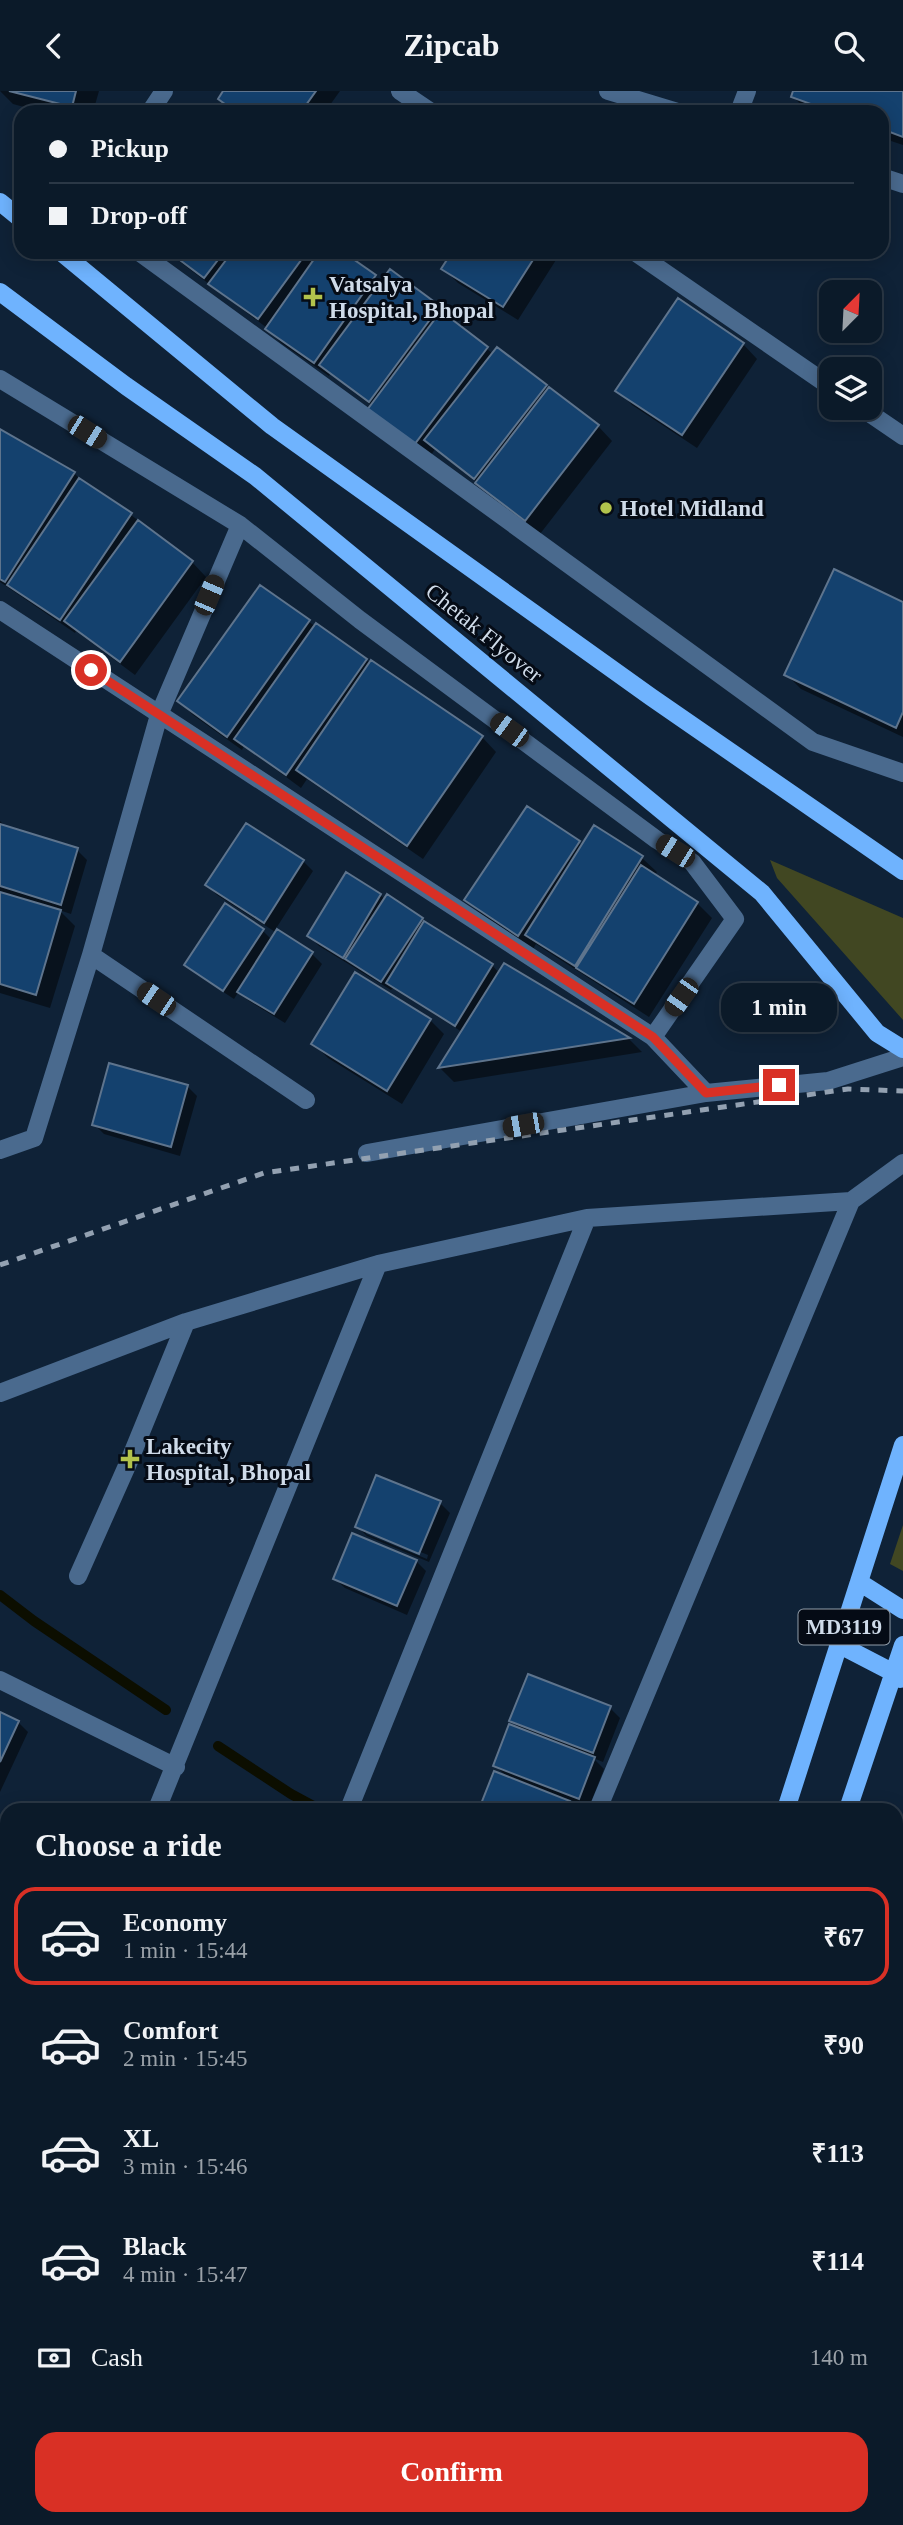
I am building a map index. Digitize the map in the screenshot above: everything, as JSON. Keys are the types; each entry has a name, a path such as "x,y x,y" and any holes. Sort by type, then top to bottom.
{"main road":[{"path":"0,202 14,213"},
{"name":"Chetak Flyover","path":"69,259 272,426 640,689 903,871"},
{"name":"Chetak Flyover","path":"0,292 126,386 254,475 762,893 877,1033 903,1049"},
{"name":"MD3119","path":"788,1803 903,1445"},
{"path":"859,1581 903,1610"},
{"path":"838,1644 898,1677"},
{"name":"MD3119","path":"850,1803 898,1677 903,1645"}],"street":[{"path":"400,91 421,105"},
{"path":"608,91 655,105"},
{"path":"149,259 813,742 903,773"},
{"path":"645,259 819,379"},
{"path":"0,379 240,524 371,628 657,840 692,862 735,919 653,1037"},
{"path":"880,420 903,436"},
{"path":"0,1150 34,1138 91,955 159,715 240,524"},
{"path":"0,610 653,1037 706,1093"},
{"path":"91,955 306,1100"},
{"path":"367,1153 706,1093 828,1081 903,1057"},
{"path":"600,1803 850,1201 903,1163"},
{"path":"2,1396 187,1322 378,1264 587,1218 850,1201"},
{"path":"351,1803 587,1218"},
{"path":"160,1803 378,1264"},
{"path":"78,1576 187,1322"},
{"path":"0,1680 176,1767"}],"green space":[{"path":"770,860 903,918 903,1020 777,878"},
{"path":"903,1525 903,1571 890,1564"}],"building":[{"path":"9,91 76,91 72,105"},
{"path":"223,91 316,91 306,105 226,105 218,99"},
{"path":"793,91 903,91 903,137 889,132 889,105 813,105 791,97"},
{"path":"178,259 219,259 204,278"},
{"path":"227,259 302,259 258,319 208,284"},
{"path":"314,259 353,259 376,275 314,363 265,329"},
{"path":"447,259 534,259 503,307 441,269"},
{"path":"390,269 440,306 369,402 319,365"},
{"path":"678,298 744,343 682,435 615,391"},
{"path":"441,311 488,347 414,445 367,410"},
{"path":"497,347 547,385 474,479 424,440"},
{"path":"549,387 599,425 525,521 475,483"},
{"path":"0,429 75,472 5,582 0,579"},
{"path":"79,478 132,513 60,620 7,585"},
{"path":"138,520 193,561 120,662 64,621"},
{"path":"834,569 903,602 903,712 896,728 784,675"},
{"path":"260,585 310,620 227,737 177,701"},
{"path":"316,623 367,659 286,775 234,739"},
{"path":"371,660 483,736 407,846 296,770"},
{"path":"527,806 580,841 518,936 464,900"},
{"path":"246,823 304,860 264,923 205,885"},
{"path":"0,824 78,848 61,905 0,886"},
{"path":"594,825 643,856 575,966 525,935"},
{"path":"641,865 698,902 634,1004 576,968"},
{"path":"346,872 381,894 343,958 307,936"},
{"path":"0,892 61,910 36,995 0,984"},
{"path":"387,894 423,918 381,982 345,959"},
{"path":"225,903 264,929 223,991 184,965"},
{"path":"424,921 493,964 455,1026 386,983"},
{"path":"277,929 313,952 274,1014 237,992"},
{"path":"504,963 630,1038 438,1068"},
{"path":"355,972 431,1019 387,1091 311,1044"},
{"path":"109,1063 188,1085 171,1147 92,1125"},
{"path":"376,1475 441,1501 419,1554 355,1527"},
{"path":"352,1533 417,1560 397,1606 333,1579"},
{"path":"528,1674 611,1706 593,1753 509,1721"},
{"path":"0,1712 19,1721 0,1762"},
{"path":"509,1724 595,1757 579,1799 493,1766"},
{"path":"494,1771 570,1801 569,1803 481,1803"}],"waterway":[{"path":"0,1595 166,1710"},
{"path":"218,1746 308,1803"}],"railway":[{"path":"0,1265 264,1173 848,1089 903,1091"}],"place":[{"name":"Vatsalya Hospital, Bhopal","path":"313,297"},
{"name":"Hotel Midland","path":"606,508"},
{"name":"Lakecity Hospital, Bhopal","path":"130,1459"}],"route":[{"path":"91,670 653,1037 706,1093 779,1085"}]}
